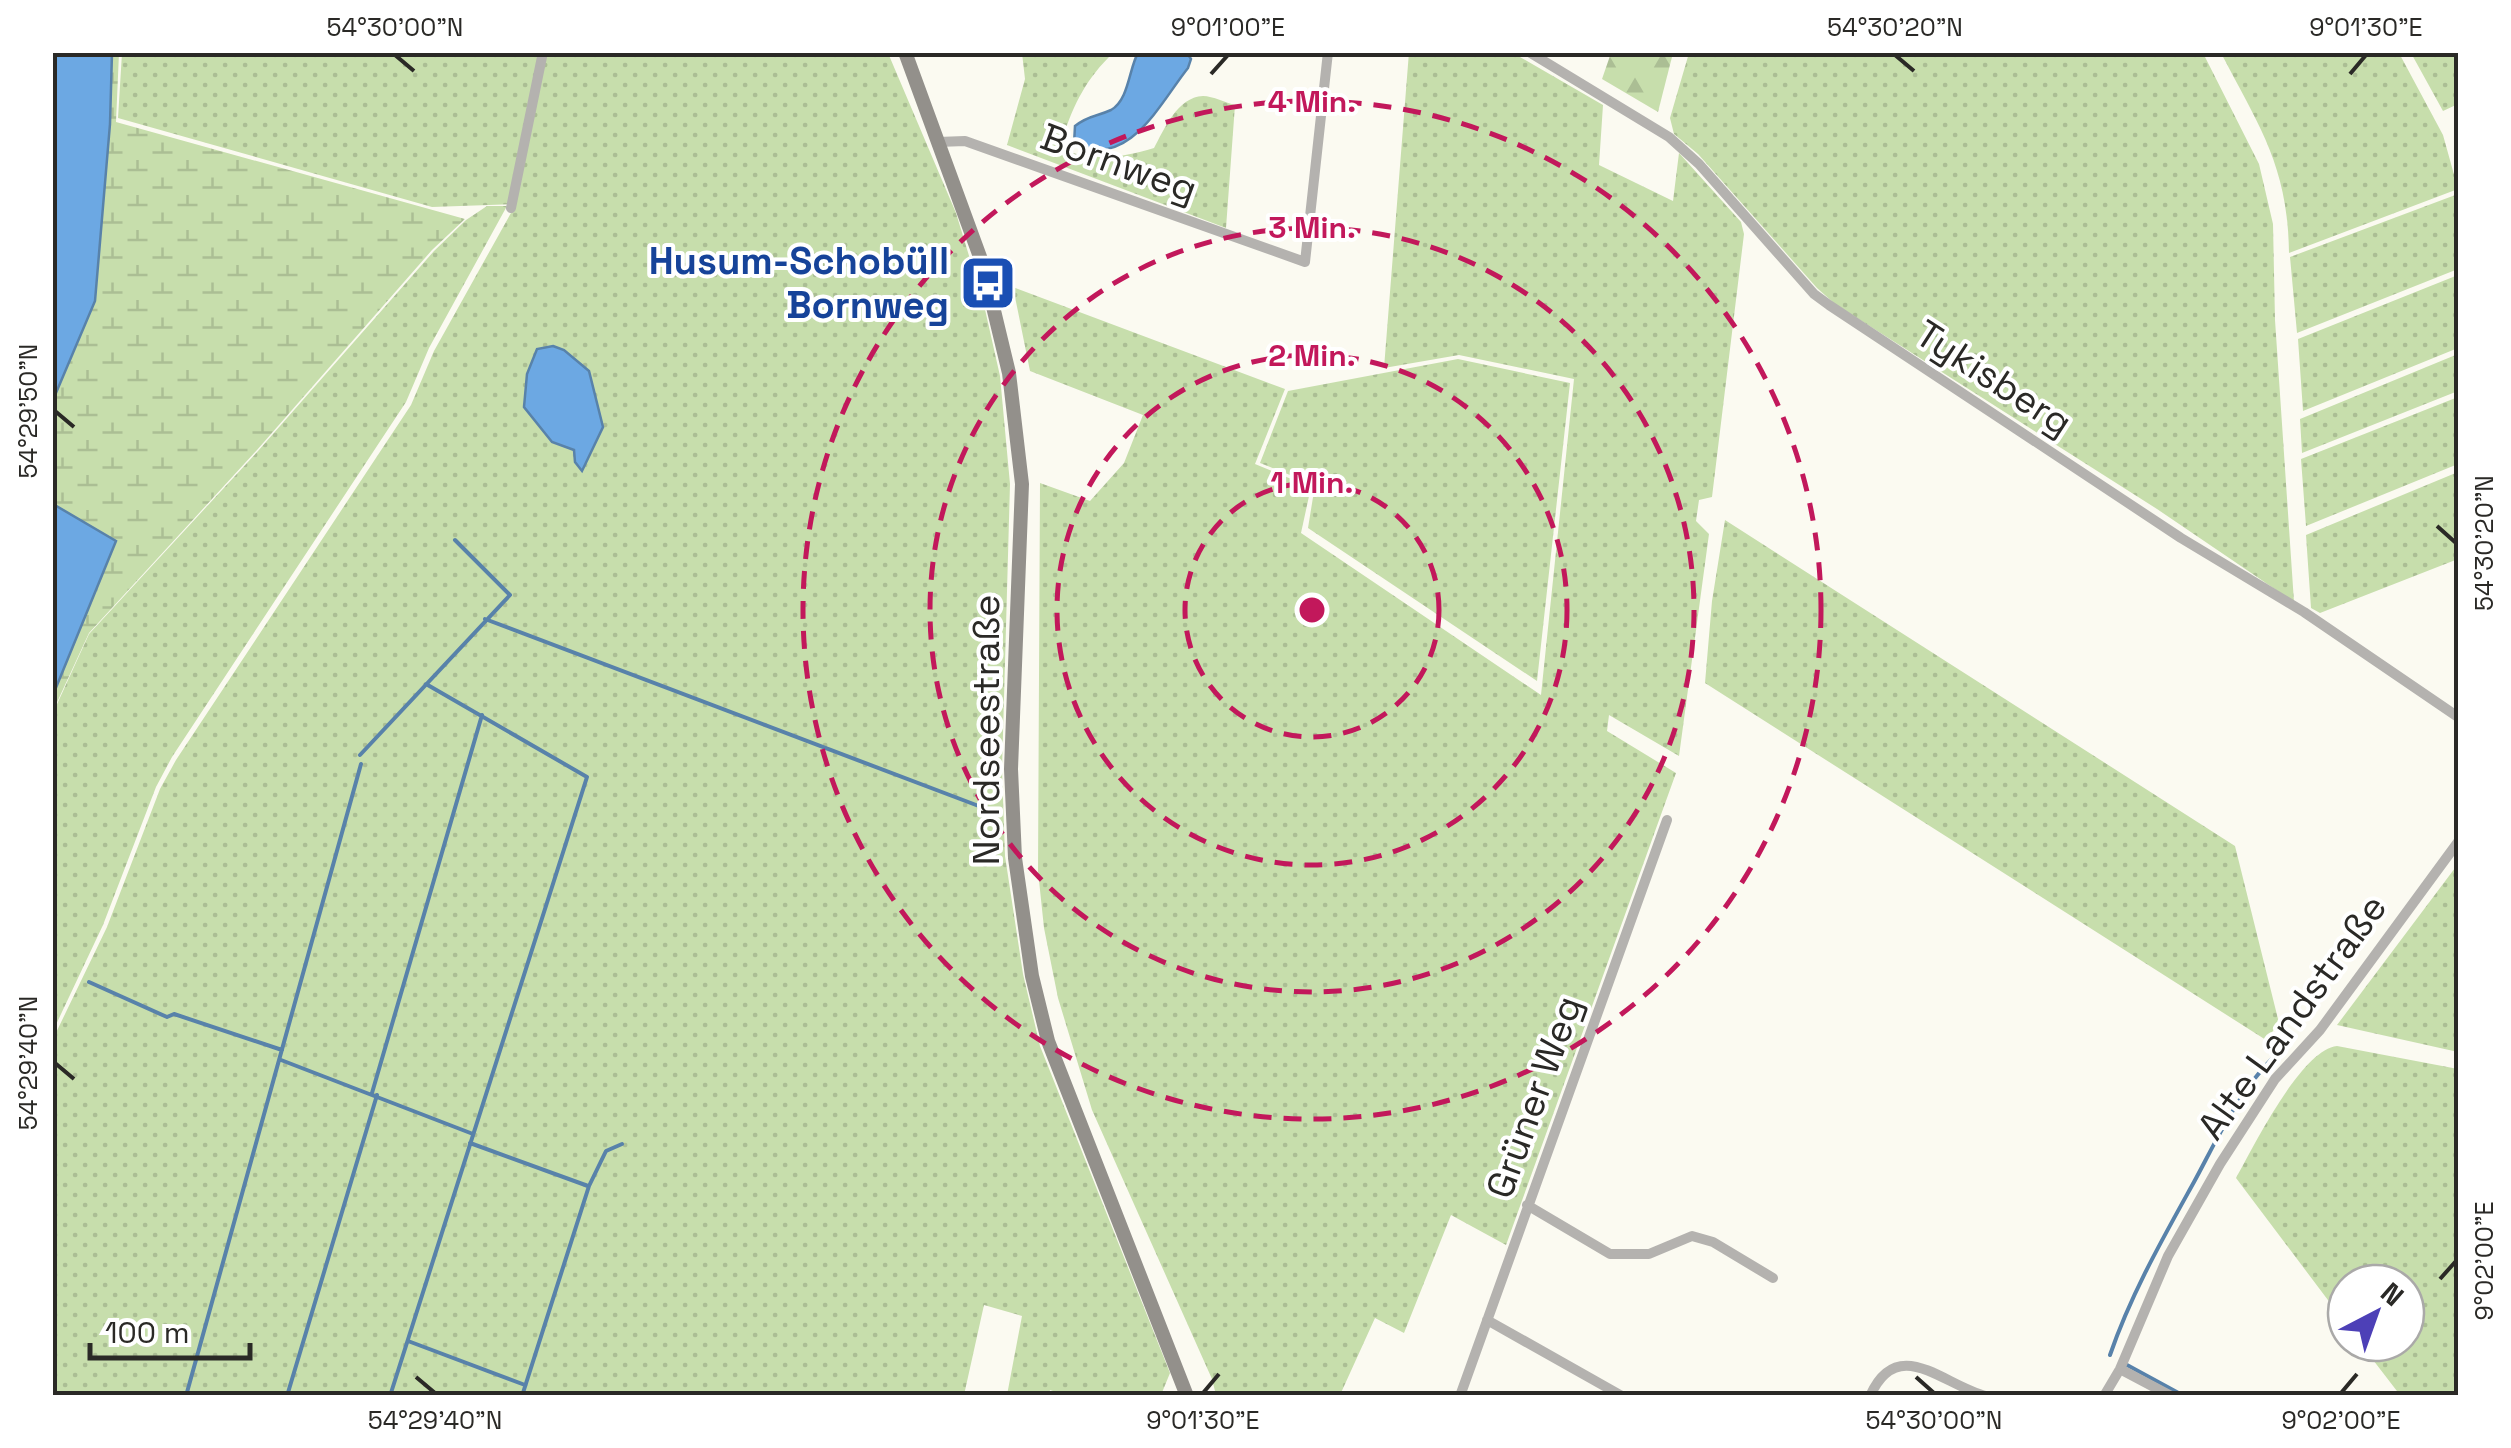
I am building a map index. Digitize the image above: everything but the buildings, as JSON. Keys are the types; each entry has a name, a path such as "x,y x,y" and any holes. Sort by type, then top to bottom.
{"main road":[{"name":"Nordseestraße","path":"904,52 988,282 1009,373 1022,484 1011,769 1015,858 1032,976 1048,1041 1187,1396"}],"street":[{"path":"511,208 543,52"},
{"name":"Bornweg","path":"938,142 965,142 982,147 1305,262 1328,52"},
{"name":"Tykisberg","path":"1529,52 1669,136 1828,305 2181,538 2304,612 2458,717"},
{"name":"Grüner Weg","path":"1460,1396 1666,820"},
{"name":"Alte Landstraße","path":"2104,1396 2168,1256 2275,1079 2320,1030 2458,842"},
{"path":"1527,1206 1610,1254 1648,1254 1692,1236 1713,1242 1773,1278"},
{"path":"1487,1320 1622,1396"},
{"path":"1870,1396 1888,1371 1913,1364 1986,1396"},
{"path":"2120,1368 2171,1396"}],"green space":[{"path":"1409,52 1513,53 1603,105 1599,165 1673,201 1679,153 1741,222 1744,234 1712,497 1699,500 1696,521 1709,534 1679,756 1609,715 1607,731 1676,773 1506,1245 1451,1215 1404,1333 1375,1318 1340,1395 1216,1395 1092,1110 1058,998 1038,871 1040,483 1090,501 1124,463 1143,415 1030,371 1013,287 1285,389 1255,464 1311,487 1301,533 1541,695 1574,379 1459,355 1384,368"},
{"path":"53,53 119,53 116,122 465,219 432,250 257,450 89,633 53,711"},
{"path":"122,53 888,53 956,213 984,305 1000,376 1010,484 1002,770 1005,856 1023,974 1040,1046 1170,1373 1161,1395 1065,1395 1050,1390 1049,1395 1007,1395 1022,1316 984,1305 964,1395 53,1395 52,1041 107,927 160,789 176,760 411,405 434,351 516,204 432,207 118,118"},
{"path":"1022,53 1113,53 1082,92 1063,137 1069,152 1080,155 1112,157 1154,148 1172,116 1194,98 1207,96 1235,105 1226,228 1007,145 1025,79"},
{"path":"1611,53 1673,53 1658,112 1602,79"},
{"path":"1689,53 2203,53 2259,164 2273,224 2275,320 2294,602 2157,509 1835,304 1817,288 1698,154 1674,134 1670,118"},
{"path":"2221,53 2399,53 2443,135 2458,189 2289,253 2277,171 2259,125"},
{"path":"2411,53 2458,53 2458,104 2443,111"},
{"path":"2458,194 2458,269 2297,333 2290,257"},
{"path":"487,206 507,206 429,348 406,402 156,787 103,925 53,1031 53,713 89,634 258,451 434,251"},
{"path":"2458,275 2458,348 2303,411 2298,339"},
{"path":"2458,354 2458,391 2302,453 2300,419"},
{"path":"1458,359 1570,383 1537,681 1308,528 1315,485 1260,463 1288,391"},
{"path":"2458,397 2458,464 2306,526 2301,459"},
{"path":"2458,472 2458,559 2320,613 2311,608 2306,535"},
{"path":"1725,520 2235,846 2279,1023 2266,1040 1705,683 1712,601"},
{"path":"2458,864 2458,1052 2337,1025"},
{"path":"2337,1046 2458,1069 2458,1395 2400,1395 2375,1363 2426,1363 2426,1263 2326,1263 2326,1297 2236,1178 2294,1081 2323,1052"}],"water":[{"path":"53,52 112,53 95,301 53,400"},
{"path":"1138,53 1187,53 1191,59 1154,114 1127,141 1094,150 1074,144 1075,126 1111,110 1122,99"},
{"path":"553,346 589,371 603,427 582,471 575,462 574,450 552,442 524,407 527,374 537,349"},
{"path":"53,504 116,541 53,695"}],"waterway":[{"path":"360,755 510,595 455,540"},
{"path":"485,619 984,808"},
{"path":"390,1396 587,777 426,684"},
{"path":"372,1093 482,715"},
{"path":"186,1396 361,764"},
{"path":"89,982 167,1017 174,1014 282,1050"},
{"path":"2110,1355 2148,1267 2224,1126 2260,1072 2290,1043"},
{"path":"281,1060 473,1134"},
{"path":"287,1396 377,1095"},
{"path":"470,1143 588,1186"},
{"path":"522,1396 589,1186 606,1151 622,1144"},
{"path":"408,1341 525,1385"},
{"path":"2127,1365 2184,1396"}],"place":[{"name":"Husum-Schobüll Bornweg","path":"988,283"}]}
